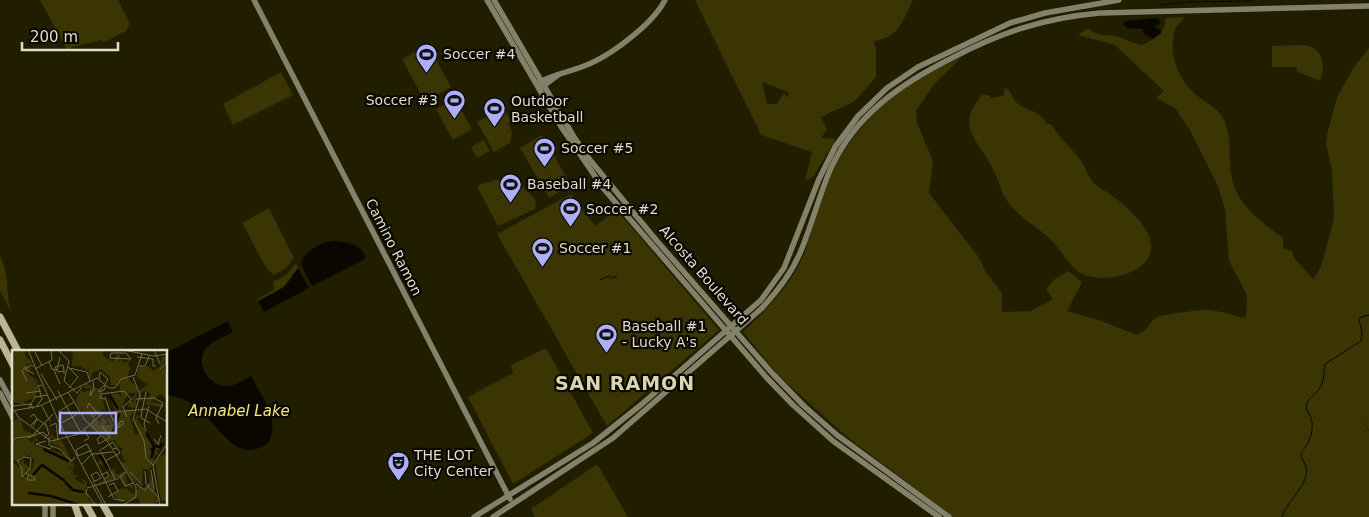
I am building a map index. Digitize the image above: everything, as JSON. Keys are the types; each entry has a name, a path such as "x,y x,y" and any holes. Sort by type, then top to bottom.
{"highway":[{"path":"0,317 17,350"},
{"path":"0,340 12,363"},
{"path":"74,504 79,517"},
{"path":"86,504 93,517"},
{"path":"98,504 105,517"},
{"path":"103,504 110,517"}],"main road":[{"name":"Camino Ramon","path":"254,0 514,505"},
{"name":"Alcosta Boulevard","path":"487,0 582,161 726,331 786,398 833,441 939,517"},
{"name":"Alcosta Boulevard","path":"494,0 574,137 590,160 657,241 737,332 804,406 837,435 949,517"},
{"path":"537,86 558,75 586,66 622,43 654,18 665,0"},
{"path":"474,517 510,497 593,443 761,300 784,268 819,178 835,147 858,116 887,88 918,67 1010,23 1045,13 1119,0"},
{"path":"493,517 514,505 613,438 737,332 771,299 800,254 825,182 851,135 884,99 922,73 1012,30 1066,16 1100,13 1369,6"},
{"path":"0,380 12,402"},
{"path":"0,393 12,416"},
{"path":"45,504 45,517"},
{"path":"53,504 53,517"}],"shaded area":[{"path":"40,0 118,0 130,23 126,31 103,43 102,40 67,50"},
{"path":"695,0 913,0 903,21 895,32 874,41 876,48 876,77 855,101 821,117 827,129 821,138 836,139 813,177 805,181 812,152 761,135","holes":["762,82 788,92 789,98 784,93 777,104 767,104"]},
{"path":"1184,17 1175,29 1173,38 1176,64 1183,81 1195,94 1216,109 1225,122 1229,137 1231,175 1236,191 1253,214 1283,238 1283,248 1292,251 1294,258 1313,279 1321,267 1334,218 1332,170 1326,144 1327,135 1337,97 1354,67 1369,48 1369,430 1353,411 1369,431 1369,517 953,517 846,436 778,375 743,332 778,296 793,276 804,254 834,167 855,136 871,116 900,90 922,76 962,57 935,83 916,111 917,123 933,161 929,193 980,259 985,271 1002,293 1002,312 1031,311 1053,299 1046,289 1056,278 1068,271 1082,282 1067,311 1099,320 1137,335 1144,331 1157,317 1172,314 1209,310 1246,318 1247,295 1229,261 1225,210 1218,186 1190,130 1175,108 1156,98 1164,91 1115,45 1078,35 1088,28 1096,33 1119,37 1142,45 1159,35 1164,27 1165,18"},
{"name":"Soccer #4","path":"428,45 451,87 425,102 402,59"},
{"path":"1304,45 1315,49 1319,53 1323,64 1320,81 1296,71 1297,67 1272,67 1272,46"},
{"path":"281,72 293,95 233,125 223,104"},
{"path":"1005,88 1017,103 1040,115 1047,124 1051,124 1082,162 1093,182 1122,203 1140,221 1147,232 1151,245 1149,256 1143,265 1121,276 1108,278 1096,278 1080,273 1051,240 1010,205 993,169 975,140 969,124 974,106 982,95 989,95 991,98 1003,96"},
{"name":"Soccer #3","path":"455,99 472,129 453,140 436,109"},
{"name":"Outdoor Basketball","path":"503,108 511,121 508,123 512,132 510,143 494,152 477,122"},
{"name":"Soccer #5","path":"542,135 571,185 549,198 520,148"},
{"path":"484,140 490,151 477,158 471,147"},
{"name":"Baseball #4","path":"496,180 513,183 523,188 536,201 535,209 498,226 477,187"},
{"path":"571,194 595,226 617,210 719,330 607,426 497,234"},
{"path":"269,208 294,258 286,268 274,275 267,269 242,223"},
{"path":"0,256 5,270 12,314 0,291"},
{"path":"296,264 298,268 291,280 276,292 258,301 257,299 274,290 273,282 286,275"},
{"path":"546,348 593,433 513,484 468,397 513,373 511,365"},
{"path":"596,465 599,467 628,517 535,517 531,509"}],"water":[{"path":"1156,18 1160,20 1160,24 1154,27 1160,29 1161,33 1153,39 1144,34 1143,29 1127,28 1123,24 1126,21"},
{"path":"333,241 348,243 358,247 362,250 365,259 312,286 301,264 303,259 313,248"},
{"path":"298,268 309,288 264,312 258,301 284,287"},
{"name":"Annabel Lake","path":"228,321 233,332 206,348 203,354 203,368 210,379 222,386 238,383 251,376 271,416 272,433 269,442 257,449 246,450 237,447 195,406 168,396 168,352"}],"waterway":[{"path":"1160,5 1187,2 1252,1"},
{"path":"600,280 609,276"},
{"path":"1282,517 1284,511 1301,487 1306,474 1306,467 1301,453 1309,441 1312,432 1311,418 1306,408 1307,403 1321,386 1325,364 1361,341 1362,332 1359,320 1361,317 1369,315"}],"place":[{"name":"Soccer #4","path":"427,73"},
{"name":"Soccer #3","path":"454,119"},
{"name":"Outdoor Basketball","path":"495,128"},
{"name":"Soccer #5","path":"545,167"},
{"name":"Baseball #4","path":"511,203"},
{"name":"Soccer #2","path":"570,228"},
{"name":"Soccer #1","path":"543,267"},
{"name":"Baseball #1 - Lucky A's","path":"606,353"},
{"name":"THE LOT City Center","path":"398,482"}],"district":[{"name":"SAN RAMON","path":"625,383"}]}
